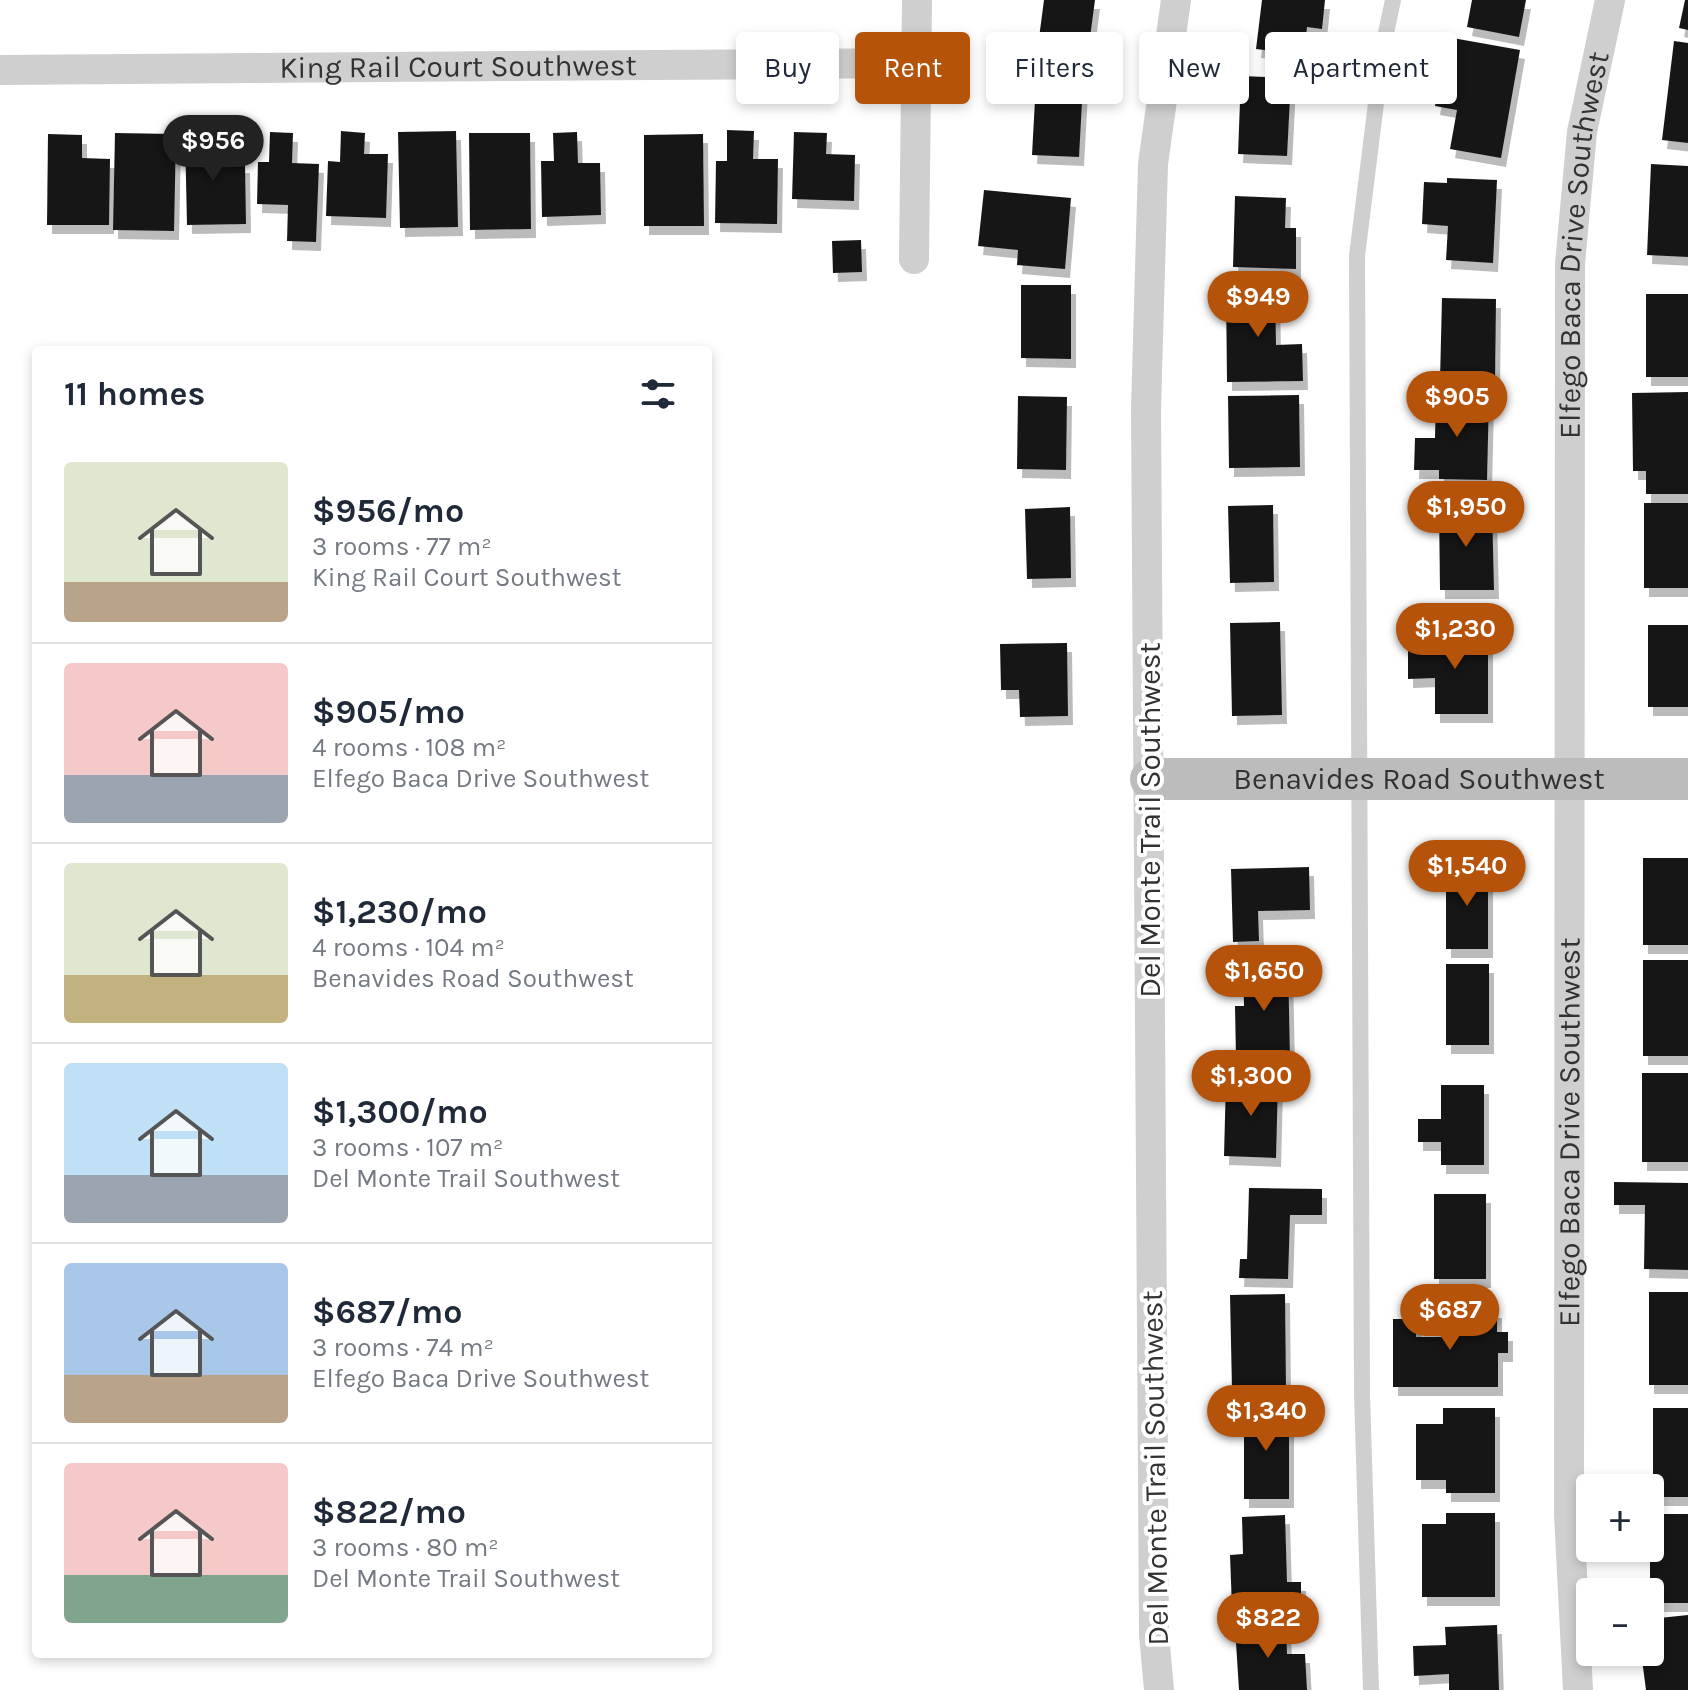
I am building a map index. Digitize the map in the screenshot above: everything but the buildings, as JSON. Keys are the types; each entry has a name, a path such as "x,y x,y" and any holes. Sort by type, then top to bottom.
{"street":[{"path":"916,32 917,0"},
{"name":"Del Monte Trail Southwest","path":"1159,1690 1154,1634 1151,779 1146,410 1153,164 1176,0"},
{"name":"Elfego Baca Drive Southwest","path":"1578,1690 1569,1514 1570,264 1582,132 1610,0"},
{"name":"King Rail Court Southwest","path":"0,70 855,63"},
{"path":"914,259 916,104"},
{"name":"Benavides Road Southwest","path":"1151,779 1688,779"}],"lane":[{"path":"1371,1690 1362,1393 1357,256 1383,47 1393,0"}]}
